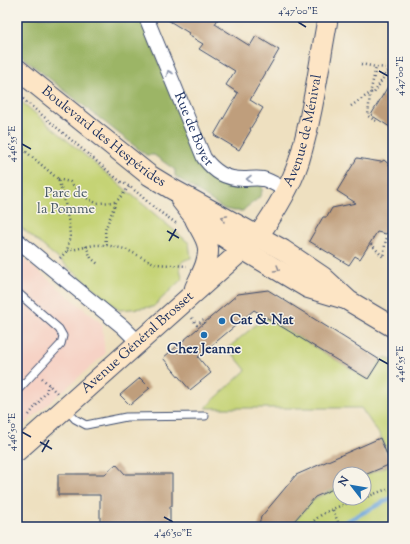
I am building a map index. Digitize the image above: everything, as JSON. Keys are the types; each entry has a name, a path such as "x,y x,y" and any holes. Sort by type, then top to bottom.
{"main road":[{"name":"Avenue de Ménival","path":"258,236 267,224 286,190 298,162 309,124 328,17"},
{"name":"Boulevard des Hespérides","path":"17,69 149,175 283,250 323,277 349,301"},
{"name":"Boulevard des Hespérides","path":"172,189 186,220 218,233 308,288 349,301"},
{"path":"186,220 206,241 208,248 207,262 193,294"},
{"name":"Avenue Général Brosset","path":"17,451 61,400 139,343 258,236"},
{"path":"349,301 393,327"}],"street":[{"name":"Rue de Boyer","path":"146,17 204,158 212,168 224,176 234,179 262,179 286,190"},
{"path":"17,240 123,327 139,343"}],"lane":[{"path":"17,292 59,329 63,336 61,344 17,391"},
{"path":"61,400 75,419 86,425 126,417 205,416"}],"path":[{"path":"390,68 390,52 393,46"},
{"path":"351,106 374,93 393,62"},
{"path":"361,64 390,68"},
{"path":"376,67 370,94 368,116 376,121"},
{"path":"23,98 121,182 130,186 140,194 149,204 186,220"},
{"path":"17,144 58,179 70,182 83,196 96,203 116,202"},
{"path":"58,179 64,198 69,224 70,236 67,251"},
{"path":"106,245 106,230 116,202 130,186"},
{"path":"371,244 383,257 386,239 391,233 393,234"},
{"path":"57,260 67,251 86,246 106,245 125,250 156,264 192,266"},
{"path":"86,246 91,258 98,264"},
{"path":"193,320 197,325 203,320"},
{"path":"27,418 50,385 61,400"},
{"path":"372,495 387,489"},
{"path":"309,527 312,522 322,514 343,506"},
{"path":"333,510 340,527"}],"shaded area":[{"path":"17,253 102,324 105,354 17,431"}],"green space":[{"path":"17,17 134,17 142,22 204,171 231,183 260,184 262,186 262,191 259,198 243,211 224,209 175,176 175,170 154,155 146,155 17,53"},
{"name":"Parc de la Pomme","path":"17,98 189,243 191,258 183,261 180,266 182,279 153,307 119,310 17,224"},
{"path":"265,317 368,379 380,360 386,357 393,361 393,523 389,527 290,527 315,498 332,491 332,506 372,506 372,473 392,464 381,437 361,408 205,408 246,370 228,348"}],"building":[{"path":"163,17 219,17 215,24 250,46 256,36 279,50 250,100 263,108 239,150 214,135 238,93 226,85 235,71 199,49 203,44 188,35 189,33"},
{"path":"393,78 393,129 371,115"},
{"path":"357,158 381,162 384,160 393,168 393,226 386,234 377,232 360,259 355,256 349,265 309,241 323,217 327,217 332,208 356,203 337,191"},
{"path":"268,290 380,360 368,379 254,310 198,357 211,373 190,390 163,358 238,294"},
{"path":"140,378 150,388 130,405 120,395"},
{"path":"380,438 391,464 372,472 372,466 332,466 332,490 315,497 289,527 258,527 261,517 296,475"},
{"path":"116,464 125,474 172,474 172,506 170,506 170,526 135,525 135,527 100,527 100,495 58,495 58,474 105,474"}],"waterway":[{"path":"336,527 393,497"}],"place":[{"name":"Cat & Nat","path":"222,321"},
{"name":"Chez Jeanne","path":"204,335"}]}
